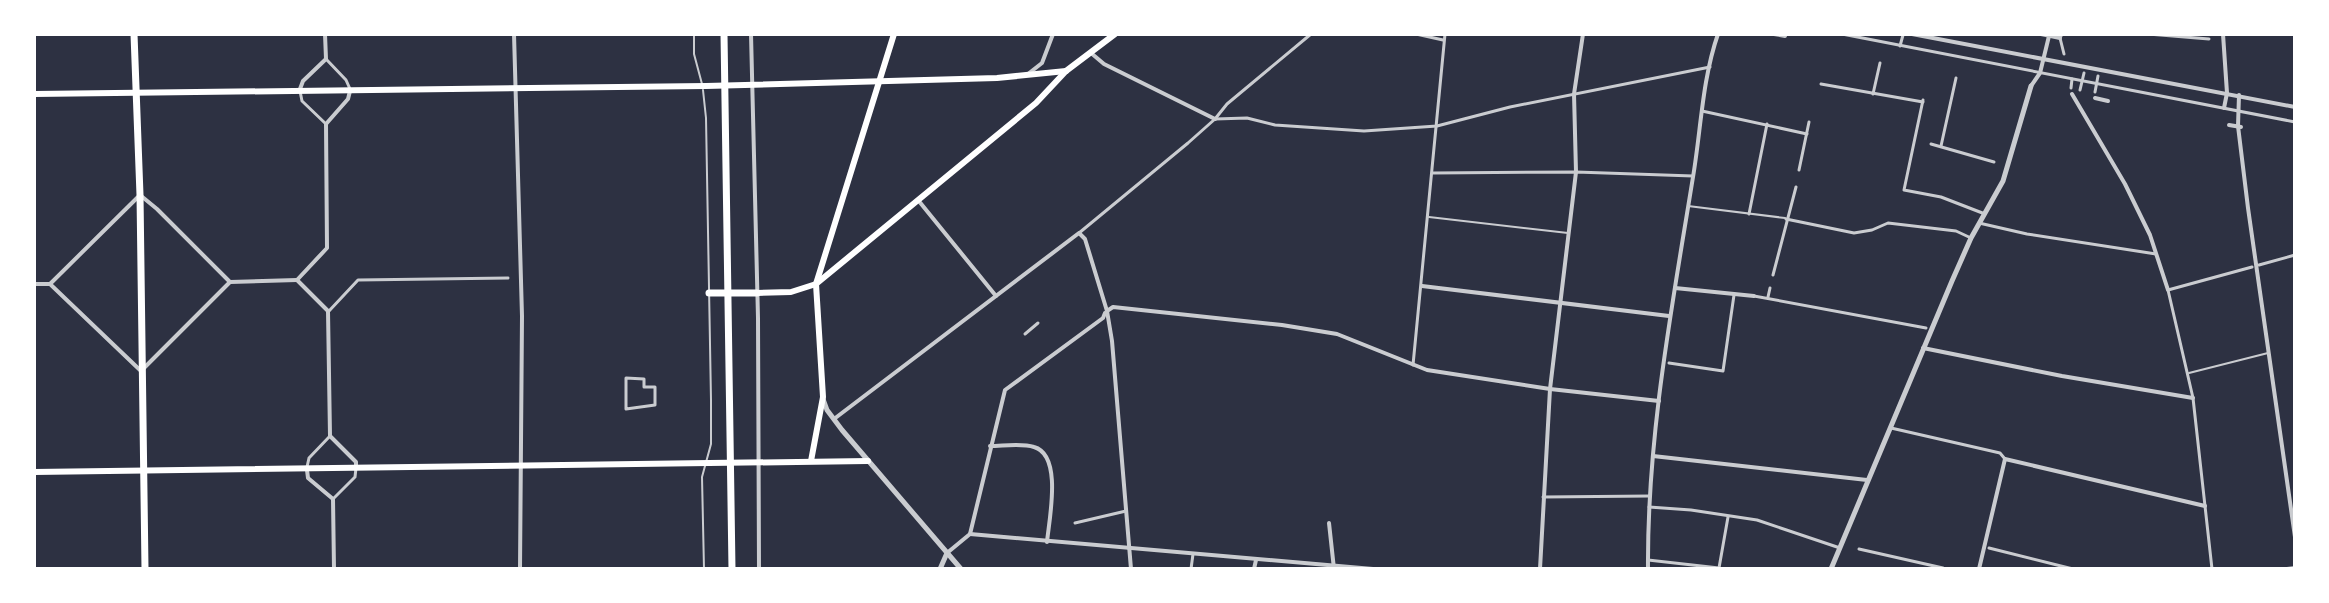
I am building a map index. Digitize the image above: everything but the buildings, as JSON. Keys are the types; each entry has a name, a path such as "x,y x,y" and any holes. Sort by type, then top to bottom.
{"main road":[{"path":"134,34 140,195 145,569"},
{"path":"724,34 732,569"},
{"path":"811,461 823,397 816,284 894,34"},
{"path":"709,293 791,292 816,284 1036,103 1066,71 1115,34"},
{"path":"34,94 726,86 1066,71"},
{"path":"34,472 868,461"}],"street":[{"path":"34,284 50,284 141,371 230,282 297,280 327,248 326,124 348,99 350,89 346,80 326,59 325,34"},
{"path":"514,34 522,316 520,569"},
{"path":"751,34 759,569"},
{"path":"1026,75 1042,63 1053,34"},
{"path":"834,419 1079,233 1311,34"},
{"path":"1413,365 1445,37 1416,34"},
{"path":"1540,569 1550,389 1576,172 1574,94 1583,34"},
{"path":"1648,569 1653,456 1670,316 1702,111 1718,34"},
{"path":"1774,34 1785,36"},
{"path":"1842,34 2295,122"},
{"path":"1912,34 2044,56 2295,107"},
{"path":"2042,34 2061,36 2064,54"},
{"path":"2148,34 2209,39"},
{"path":"1894,54 1903,35"},
{"path":"1831,569 1923,348 1971,238 1985,214 2032,84 2040,73 2049,36"},
{"path":"2221,37 2227,93 2224,108"},
{"path":"1091,53 1104,64 1215,119 1247,118 1275,125 1364,131 1437,126 1710,67"},
{"path":"326,59 303,81 300,90 302,101 326,124"},
{"path":"1873,94 1880,63"},
{"path":"2080,90 2084,73"},
{"path":"2098,76 2095,95 2108,101"},
{"path":"1941,146 1956,78"},
{"path":"2072,79 2071,91 2125,184 2156,254 2168,290 2193,398 2212,569"},
{"path":"1821,84 1923,101 1904,190 1941,197 1985,214"},
{"path":"2239,95 2239,127 2295,537"},
{"path":"1702,111 1807,134"},
{"path":"1799,170 1809,122"},
{"path":"1749,214 1767,124"},
{"path":"2229,125 2239,127"},
{"path":"1931,144 1994,162"},
{"path":"1433,173 1576,172 1693,176"},
{"path":"1773,275 1796,187"},
{"path":"50,284 140,195 230,282"},
{"path":"918,200 996,296"},
{"path":"1786,219 1854,233 1888,223 1956,231 1971,238"},
{"path":"1979,223 2027,234 2156,254"},
{"path":"1079,233 1085,239 1107,311 1112,341 1131,569"},
{"path":"2259,265 2295,255"},
{"path":"2168,290 2252,267"},
{"path":"328,311 358,280 508,278"},
{"path":"297,280 328,311 330,436 356,462 355,477 333,499 334,569"},
{"path":"1422,286 1670,316"},
{"path":"1675,288 1768,297 1926,328"},
{"path":"1768,297 1770,288"},
{"path":"1669,363 1723,371 1734,295"},
{"path":"940,569 947,553 970,534 1005,390 1103,318 1113,307 1341,334 1427,370 1550,389 1659,401"},
{"path":"1025,334 1038,323"},
{"path":"1923,348 2193,398"},
{"path":"626,378 644,379 644,387 655,387 655,405 626,409 626,378"},
{"path":"823,397 834,419 961,569"},
{"path":"1891,428 2000,453 2005,459 2205,506"},
{"path":"330,436 309,458 307,470 308,478 333,499"},
{"path":"990,446 1035,447 1047,456 1052,476 1047,542"},
{"path":"1653,456 1867,480"},
{"path":"1979,569 2005,459"},
{"path":"1543,497 1650,496"},
{"path":"1649,507 1757,520 1842,546"},
{"path":"1075,523 1126,511"},
{"path":"1648,560 1719,569 1728,515"},
{"path":"1329,523 1334,567"},
{"path":"970,534 1373,569"},
{"path":"1989,548 2073,569"},
{"path":"1859,549 1943,568"},
{"path":"1191,569 1193,554"},
{"path":"1254,569 1256,560"},
{"path":"2287,569 2295,568"}],"lane":[{"path":"694,34 694,54 703,86 706,118 711,444 704,464 704,569"},
{"path":"1688,206 1786,219"},
{"path":"1429,217 1569,233"},
{"path":"2188,373 2269,352"}]}
